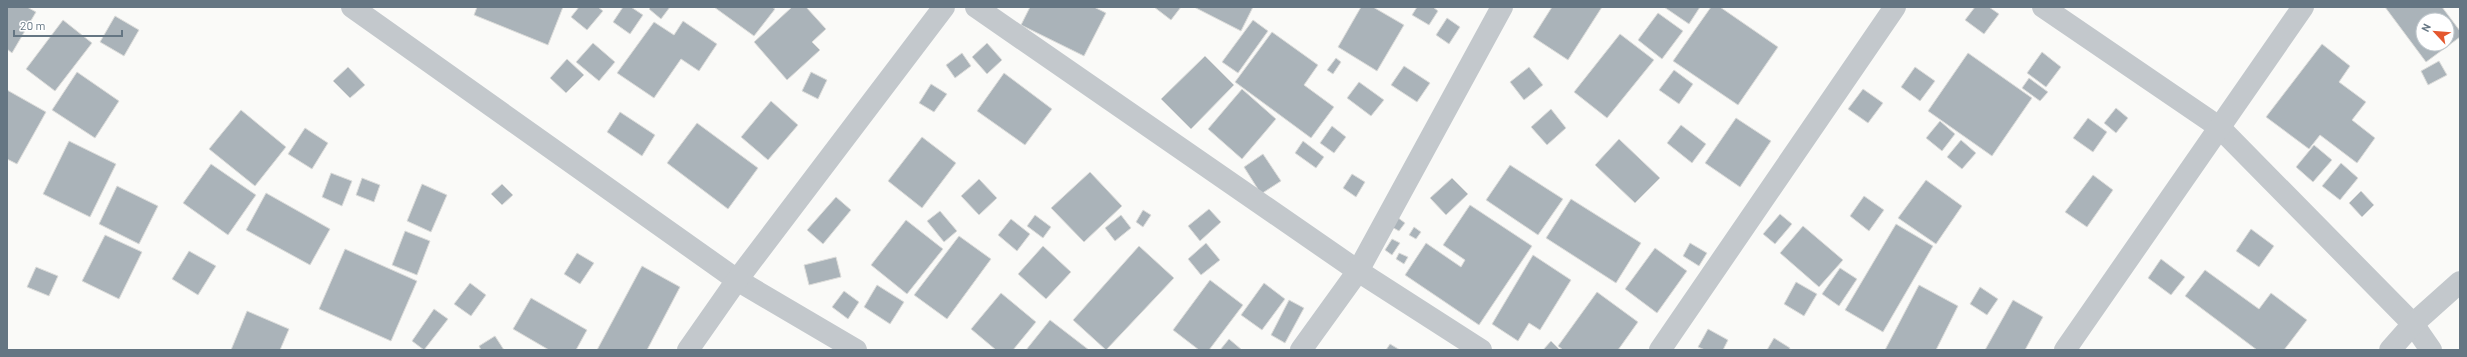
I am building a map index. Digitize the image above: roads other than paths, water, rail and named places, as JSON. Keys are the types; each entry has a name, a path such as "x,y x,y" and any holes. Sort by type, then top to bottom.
{"street":[{"path":"352,7 738,280 856,350"},
{"path":"688,350 738,280 944,7"},
{"path":"976,7 1358,271 1481,350"},
{"path":"1301,350 1358,271 1502,7"},
{"path":"1660,350 1895,7"},
{"path":"2043,7 2219,128 2412,324 2430,350"},
{"path":"2065,350 2303,7"},
{"path":"2390,350 2412,324 2460,282"}]}
